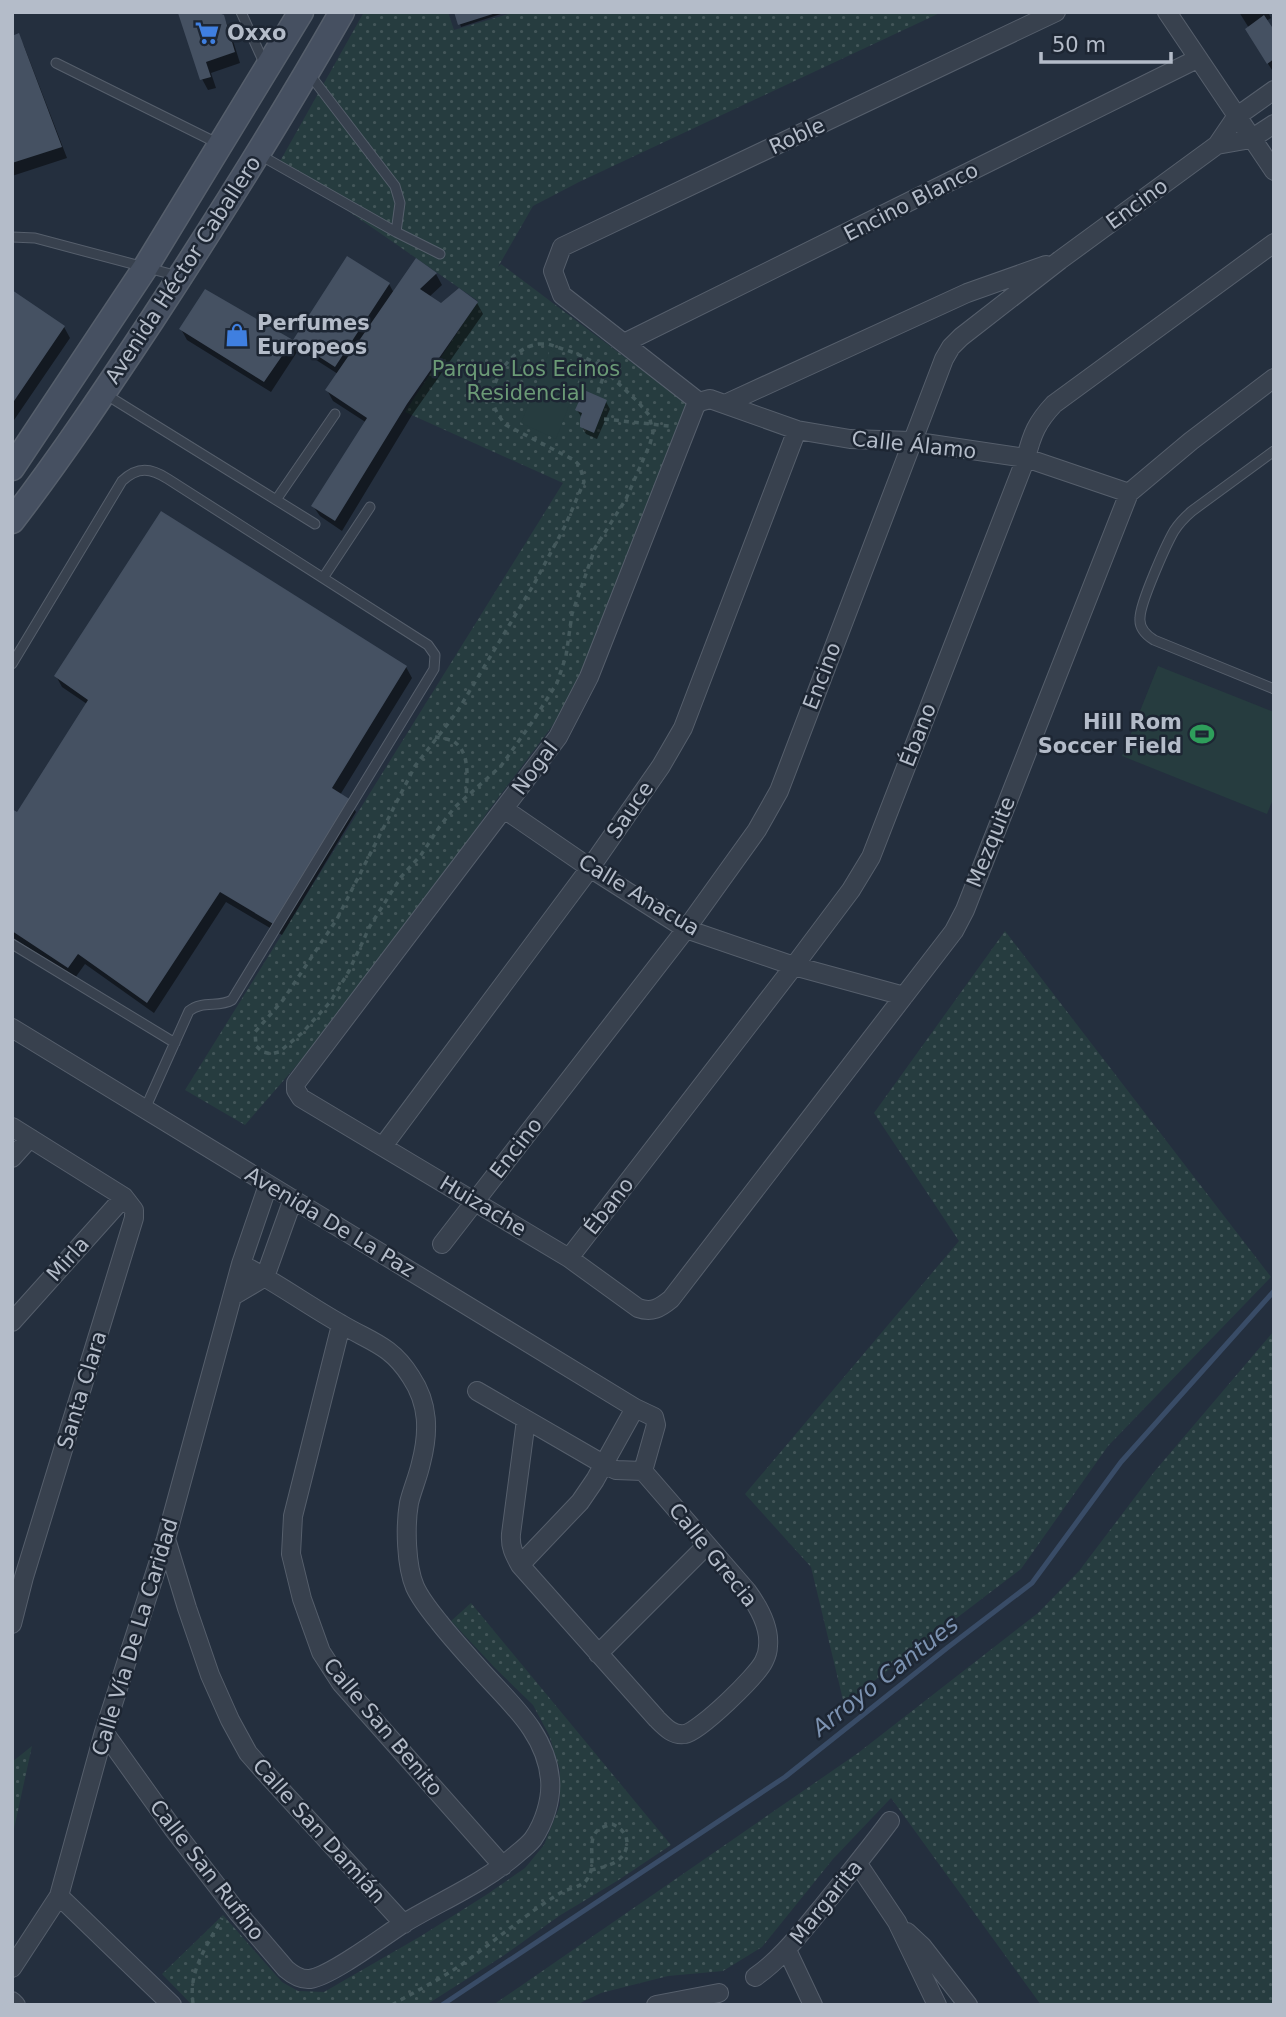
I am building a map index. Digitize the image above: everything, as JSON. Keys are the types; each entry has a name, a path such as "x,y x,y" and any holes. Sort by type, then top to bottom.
{"main road":[{"name":"Avenida Héctor Caballero","path":"12,468 145,268 301,12"},
{"name":"Avenida Héctor Caballero","path":"12,521 103,393 180,276 259,154 342,12"}],"street":[{"name":"Roble","path":"624,343 562,295 553,271 562,247 1056,12"},
{"path":"1167,12 1274,171"},
{"name":"Encino Blanco","path":"624,343 1197,59"},
{"name":"Encino","path":"442,1244 686,929 757,830 779,791 911,441 951,347 1060,260 1217,145 1236,117 1274,90"},
{"name":"Encino","path":"1217,145 1251,139 1274,124"},
{"name":"Ébano","path":"569,1258 794,966 851,890 871,857 1026,458 1033,431 1042,416 1054,404 1274,243"},
{"path":"725,404 967,293 1060,260"},
{"path":"624,343 699,401"},
{"name":"Mezquite","path":"671,1299 954,931 965,910 1129,493 1191,441 1274,378"},
{"name":"Calle Álamo","path":"699,401 710,399 797,430 850,439 911,441 1026,458 1129,493"},
{"name":"Nogal","path":"296,1090 298,1078 558,737 589,677 699,401"},
{"name":"Sauce","path":"383,1146 590,868 661,766 683,728 797,430"},
{"name":"Calle Anacua","path":"504,809 686,929 794,966 904,996"},
{"name":"Avenida De La Paz","path":"12,1028 642,1412"},
{"name":"Huizache","path":"296,1090 301,1098 569,1258 638,1308 661,1308 671,1299"},
{"path":"12,1126 127,1200"},
{"path":"12,1158 30,1138"},
{"name":"Calle Vía De La Caridad","path":"12,1968 59,1895 104,1732 166,1538 241,1264 268,1185"},
{"path":"233,1296 265,1277 293,1199"},
{"name":"Mirla","path":"12,1322 127,1200"},
{"name":"Santa Clara","path":"12,1624 134,1218 134,1210 127,1200"},
{"path":"241,1264 341,1325 382,1345 397,1358 421,1395 427,1431 422,1462 409,1504 407,1532 410,1568 415,1587 444,1629 530,1723 542,1747 550,1778 550,1797 544,1818 533,1840 503,1866 452,1898 404,1923"},
{"name":"Calle San Benito","path":"341,1325 293,1516 291,1554 302,1599 321,1652 341,1683 503,1866"},
{"path":"477,1391 603,1464 616,1470 643,1471 656,1425 654,1418 642,1412 603,1464 580,1502 520,1565"},
{"name":"Calle Grecia","path":"526,1420 510,1543 513,1553 520,1565 667,1729 676,1734 686,1734 702,1724 734,1695 764,1662 768,1633 756,1604 747,1591 643,1471"},
{"name":"Calle San Damián","path":"166,1538 210,1675 248,1753 404,1923"},
{"path":"598,1654 707,1545"},
{"path":"12,1562 24,1577"},
{"name":"Calle San Rufino","path":"104,1732 174,1830 230,1902 286,1969 295,1976 309,1979 328,1972 404,1923"},
{"name":"Margarita","path":"755,1977 769,1968 787,1950 890,1822"},
{"path":"858,1864 897,1922 937,2005"},
{"path":"59,1895 172,2005"},
{"path":"897,1922 922,1946 968,2005"},
{"path":"787,1950 813,2005"},
{"path":"656,2005 719,1993"},
{"path":"12,2001 16,2005"}],"lane":[{"path":"241,12 266,68"},
{"path":"56,63 220,144"},
{"path":"308,72 395,186 400,203 396,232"},
{"path":"259,154 440,254"},
{"path":"12,237 35,238 180,276"},
{"path":"103,393 315,524"},
{"path":"276,500 335,414"},
{"path":"1274,451 1192,510 1180,522 1167,545 1139,619 1145,634 1154,640 1274,690"},
{"path":"12,664 122,481 140,469 157,472 428,645 435,655 435,669 232,1000 224,1004 204,1004 189,1011 145,1109"},
{"path":"323,578 370,507"},
{"path":"12,944 175,1043"}],"path":[{"path":"539,344 548,344 575,353 598,364 605,371 649,415 653,432 626,499 595,548 572,614 566,656 557,683 536,718 501,766 455,807 421,855 401,877 370,926 349,971 331,1001 308,1027 279,1052 263,1052 256,1046 255,1032 283,1000 337,919 400,792 435,737 457,712 534,584 565,526 584,482 580,467 574,460 506,425 493,402 495,382 520,351 539,344"},
{"path":"598,393 605,371"},
{"path":"604,419 678,428"},
{"path":"435,737 453,741 460,748 467,768 466,797"},
{"path":"392,2005 454,1969 564,1891 585,1882 592,1870 592,1839 595,1832 611,1824 620,1828 627,1838 625,1852 617,1861 592,1870"},
{"path":"193,2004 191,1986 195,1970 230,1902"}],"green space":[{"name":"Parque Los Ecinos Residencial","path":"364,12 448,12 454,30 515,12 942,12 533,206 498,267 501,264 687,404 571,701 486,814 441,883 349,1005 245,1125 185,1090 563,483 405,412 478,301 279,163"},
{"path":"550,350 584,366 556,439 521,423"},
{"name":"Hill Rom Soccer Field","path":"1158,666 1274,712 1274,797 1267,814 1122,756"},
{"path":"1005,931 1271,1277 1108,1446 1021,1569 844,1704 811,1567 745,1494 959,1241 874,1113"},
{"path":"1274,1331 1274,2005 1041,2005 891,1798 833,1859 762,1947 723,1971 668,1976 601,1993 576,2005 493,2005 858,1753 1038,1613 1079,1571 1154,1472"},
{"path":"471,1603 671,1845 426,2005 192,2005 162,1974 223,1915 282,1982 298,1991 324,1992 486,1895 525,1868 544,1845 560,1805 560,1770 549,1735 533,1705 451,1621"},
{"path":"32,1746 12,1838 12,1762"}],"building":[{"name":"Oxxo","path":"216,12 224,15 235,52 206,62 211,77 200,80 178,13"},
{"path":"454,12 496,12 496,13 458,25"},
{"path":"1264,15 1274,30 1274,59 1267,64 1245,29"},
{"path":"19,33 62,147 12,163 12,36"},
{"path":"347,256 390,283 335,367 293,340"},
{"path":"416,258 437,273 420,289 441,303 459,288 478,302 407,404 335,521 311,506 367,418 325,390"},
{"path":"205,289 293,340 264,382 179,329"},
{"path":"12,290 65,326 12,404"},
{"path":"584,390 607,400 594,433 580,427 582,413 575,410"},
{"path":"161,511 407,666 332,788 351,800 275,925 220,892 147,1003 78,954 68,968 12,931 12,809 17,812 88,700 54,676"}],"waterway":[{"name":"Arroyo Cantues","path":"442,2005 785,1777 1032,1583 1121,1462 1274,1291"}],"place":[{"name":"Oxxo","path":"207,33"},
{"name":"Perfumes Europeos","path":"237,335"},
{"name":"Hill Rom Soccer Field","path":"1202,734"}]}
